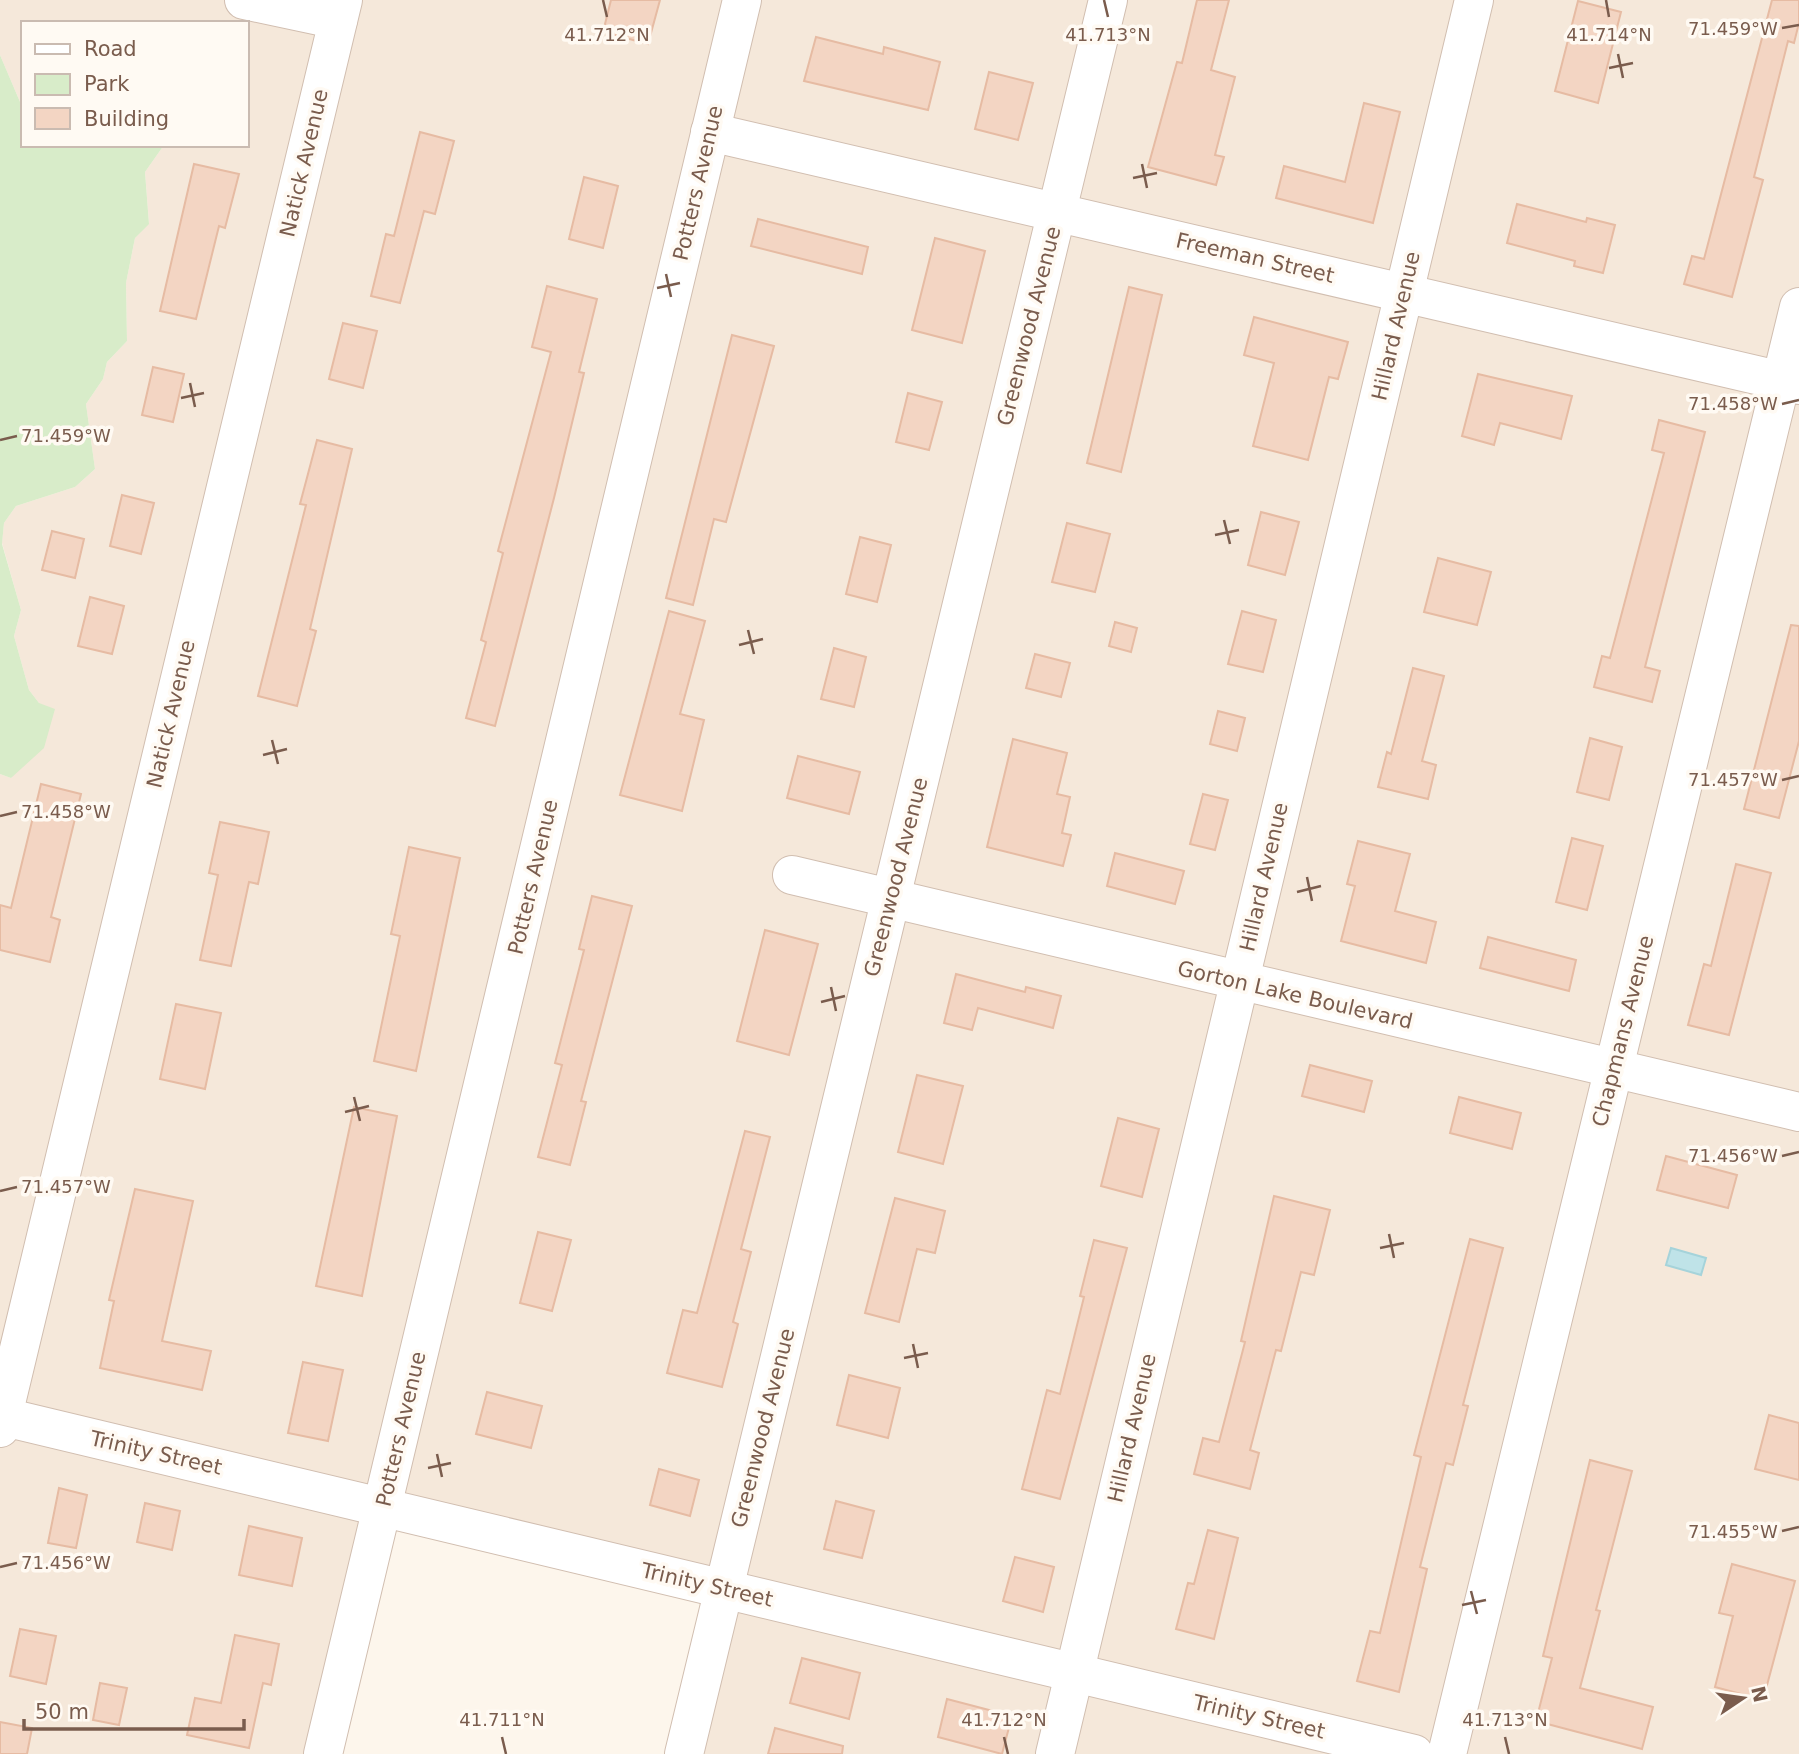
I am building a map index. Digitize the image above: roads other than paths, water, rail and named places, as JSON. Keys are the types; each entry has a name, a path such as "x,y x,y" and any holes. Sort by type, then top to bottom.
{"street":[{"path":"244,0 340,10"},
{"name":"Potters Avenue","path":"323,1754 742,0"},
{"name":"Greenwood Avenue","path":"684,1754 1108,0"},
{"name":"Hillard Avenue","path":"1055,1754 1474,0"},
{"name":"Natick Avenue","path":"1,1420 340,10"},
{"name":"Freeman Street","path":"710,132 1790,383"},
{"name":"Chapmans Avenue","path":"1447,1754 1614,1069 1790,383 1799,307"},
{"name":"Gorton Lake Boulevard","path":"792,875 1799,1112"},
{"name":"Trinity Street","path":"1,1420 382,1507 1414,1754"}],"water":[{"path":"1671,1248 1706,1258 1701,1275 1666,1265"}]}
